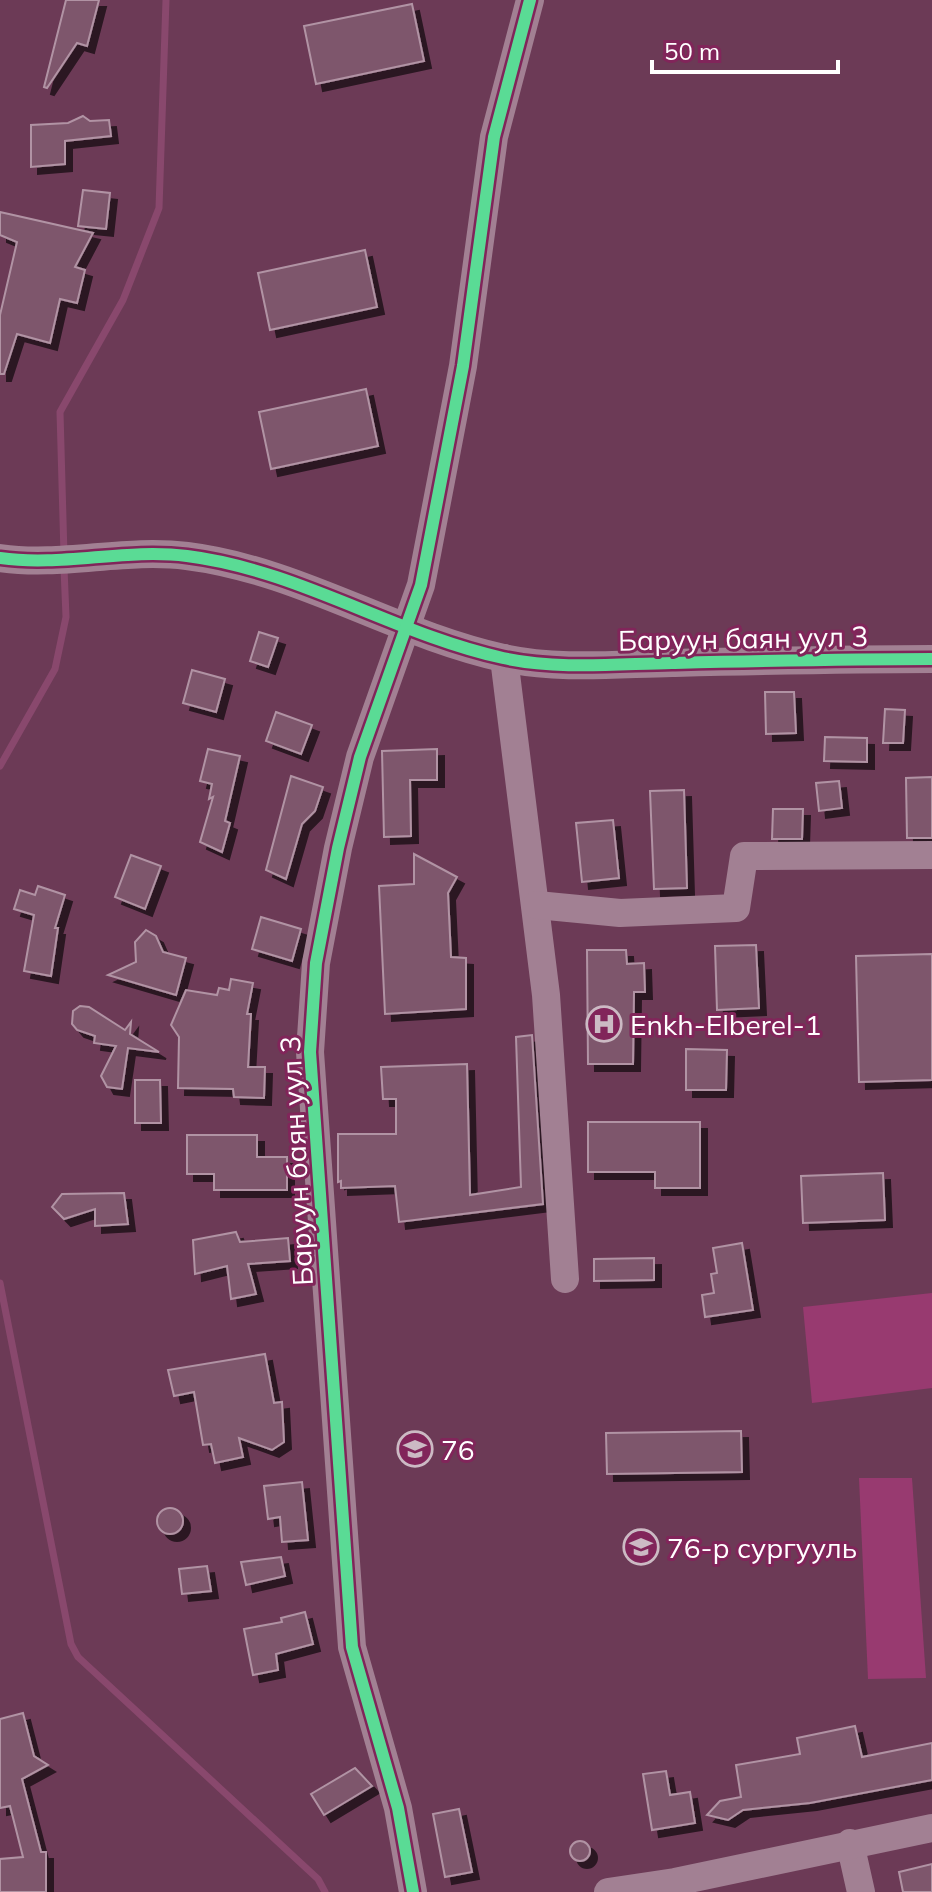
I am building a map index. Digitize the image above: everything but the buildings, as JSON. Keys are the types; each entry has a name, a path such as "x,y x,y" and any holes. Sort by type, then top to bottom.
{"street":[{"path":"0,558 28,562 184,555 244,566 305,584 405,628 421,585 441,490 463,366 494,137 530,0"},
{"name":"Баруун баян уул 3","path":"413,1892 398,1808 352,1647 310,1052 316,963 338,848 360,757 405,628 504,658 570,665 932,659"},
{"path":"504,658 546,995 565,1279"},
{"path":"537,905 620,913 736,908 744,856 932,855"},
{"path":"608,1892 676,1887 850,1843 932,1828"},
{"path":"850,1843 861,1892"}],"shaded area":[{"path":"932,1293 932,1388 812,1403 803,1307"},
{"path":"859,1478 912,1478 926,1678 868,1679"}],"waterway":[{"path":"64,555 60,412 123,300 159,208 166,0"},
{"path":"0,766 55,669 66,617 64,568"},
{"path":"0,1283 71,1644 78,1657 318,1879 325,1892"}],"cycle path":[{"path":"413,1892 398,1808 352,1647 310,1052 316,963 338,848 360,757 421,585 463,366 494,137 530,0"},
{"path":"0,558 47,560 164,554 228,563 307,588 423,634 524,662 587,665 932,659"}],"place":[{"name":"Enkh-Elberel-1","path":"604,1024"},
{"name":"76","path":"415,1449"},
{"name":"76-р сургууль","path":"641,1547"}]}
